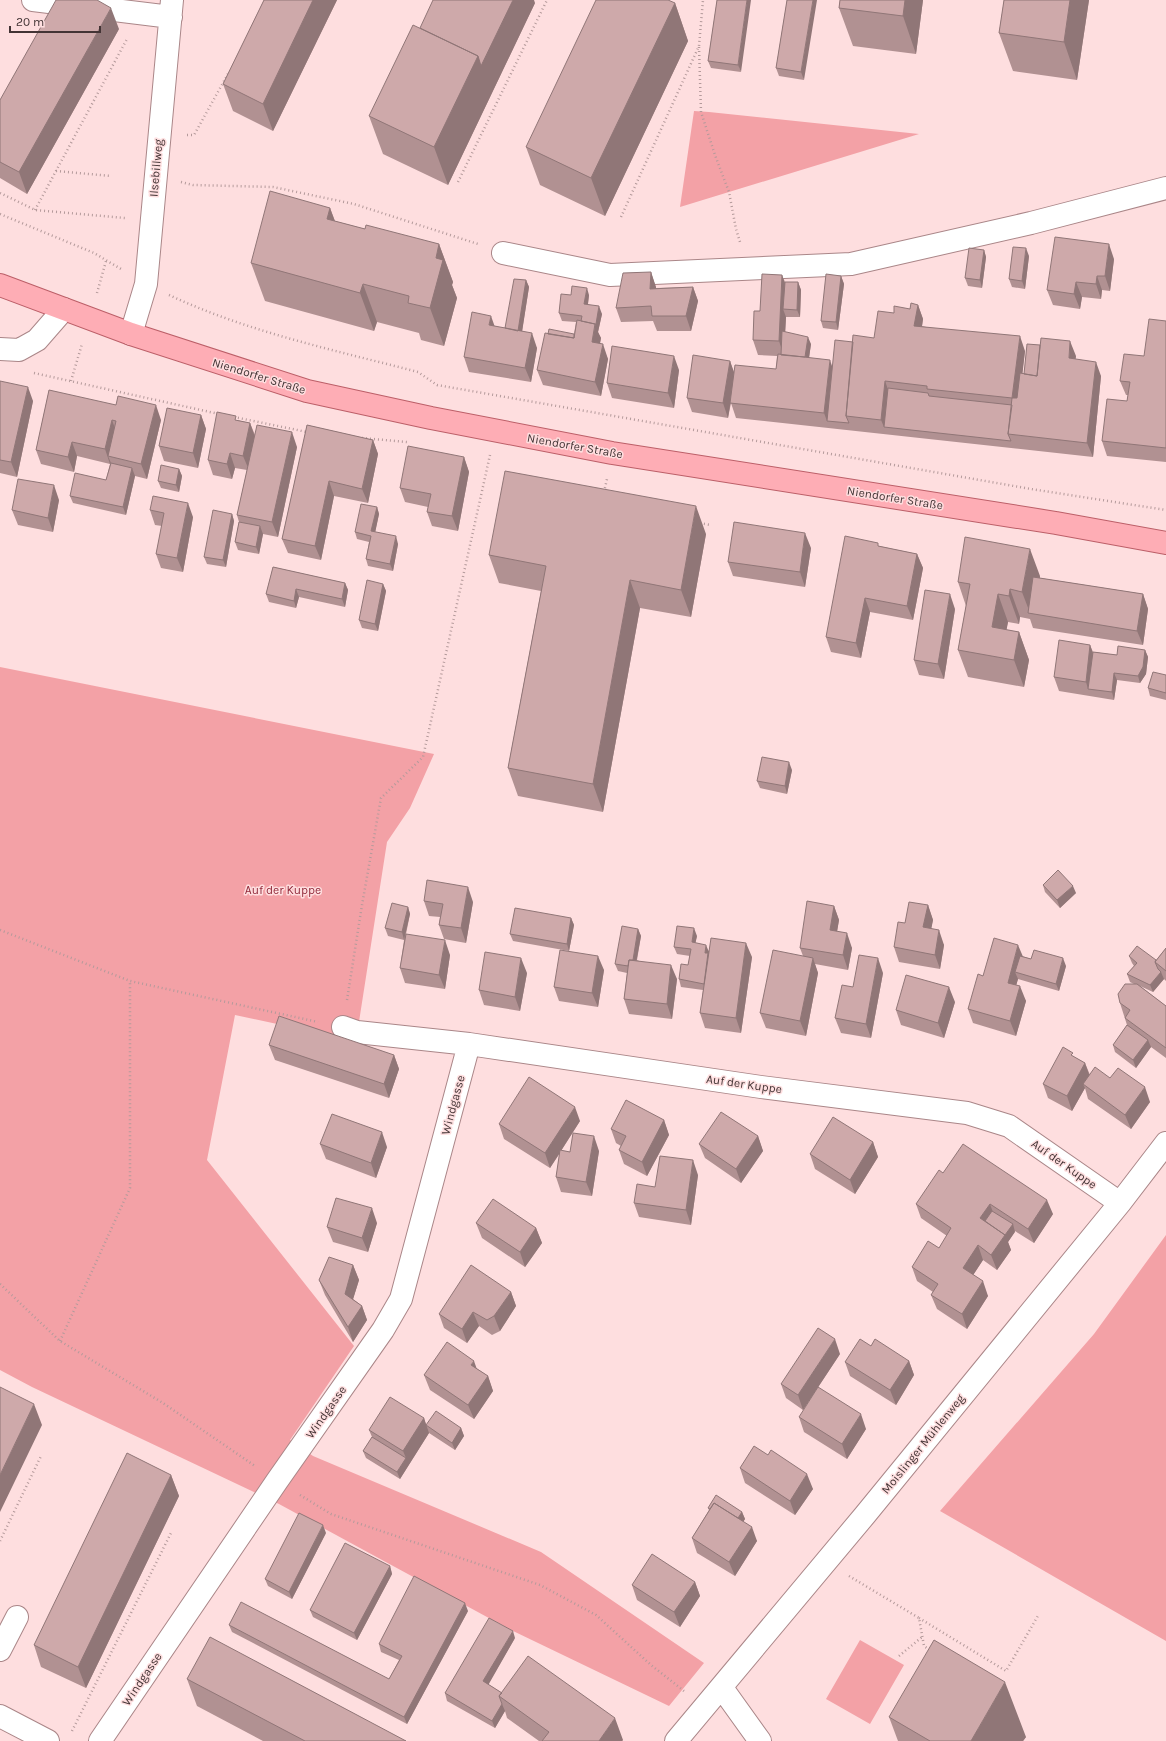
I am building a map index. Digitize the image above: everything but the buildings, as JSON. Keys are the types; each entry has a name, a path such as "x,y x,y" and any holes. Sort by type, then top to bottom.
{"main road":[{"name":"Niendorfer Straße","path":"0,285 131,334 307,391 495,431 612,453 1056,523 1166,543"}],"street":[{"path":"33,0 141,14 172,8"},
{"name":"Ilsebillweg","path":"131,334 146,284 156,177 158,138 172,8"},
{"path":"503,252 610,276 851,264 1031,223 1166,188"},
{"path":"0,349 19,350 37,340 64,309"},
{"name":"Auf der Kuppe","path":"343,1027 357,1032 469,1044 761,1087 967,1113 1009,1126 1120,1203"},
{"name":"Windgasse","path":"100,1741 277,1481 384,1330 401,1299 469,1044"},
{"name":"Moislinger Mühlenweg","path":"676,1741 722,1688 826,1562 1120,1203 1166,1143"},
{"path":"0,1650 16,1617"},
{"path":"722,1688 760,1741"},
{"path":"0,1716 48,1741"}],"path":[{"path":"458,182 546,0"},
{"path":"703,0 699,46 701,112 729,192 736,229 749,270"},
{"path":"35,210 141,14"},
{"path":"621,217 699,46"},
{"path":"158,138 194,135 231,67"},
{"path":"56,170 111,176"},
{"path":"156,177 193,185 273,187 354,204 503,252"},
{"path":"0,193 35,210 152,220"},
{"path":"0,214 94,253 146,284 195,307 257,329 418,372 437,386 1023,488 1166,510"},
{"path":"0,930 130,980 343,1027 362,904 381,798 423,756 495,431"},
{"path":"604,493 608,474"},
{"path":"694,522 710,525"},
{"path":"60,1341 130,1188 130,980"},
{"path":"0,1284 60,1341 163,1404 277,1481 331,1514 532,1582 547,1589 596,1615 651,1665 704,1708"},
{"path":"0,1540 41,1456"},
{"path":"69,1736 172,1531"},
{"path":"826,1562 1006,1671 1038,1614"},
{"path":"919,1618 924,1646 935,1654"},
{"path":"899,1656 922,1637"}],"green space":[{"path":"694,111 709,112 919,134 680,207"},
{"path":"0,667 434,754 410,808 387,842 356,1041 235,1015 207,1160 354,1346 290,1440 313,1456 541,1552 704,1663 669,1706 511,1630 279,1504 32,1387 0,1370"},
{"path":"1166,1235 1166,1641 940,1511 1094,1334"},
{"path":"860,1640 904,1665 870,1724 826,1699"}]}
